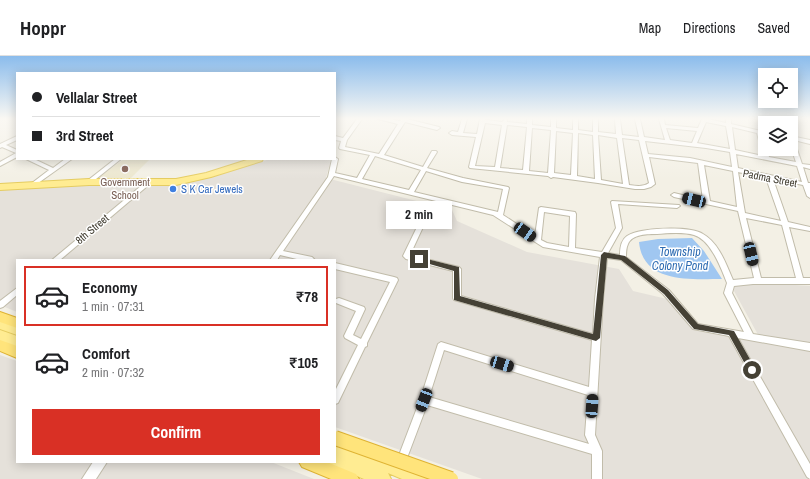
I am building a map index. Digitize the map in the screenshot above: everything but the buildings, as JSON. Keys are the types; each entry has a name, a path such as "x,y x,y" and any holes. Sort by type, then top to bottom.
{"highway":[{"path":"0,317 16,323"},
{"path":"0,345 16,352"},
{"path":"336,438 450,479"},
{"path":"309,463 351,479"}],"main road":[{"path":"0,187 34,184 188,180 256,160"},
{"path":"0,324 16,330"},
{"path":"0,335 16,342"},
{"path":"336,445 422,479"},
{"path":"336,460 383,479"}],"street":[{"path":"1,146 16,139"},
{"path":"336,157 342,148 344,140 338,139"},
{"path":"381,156 391,139"},
{"path":"478,139 472,167 598,180 636,187 651,186 641,139 694,145 810,167"},
{"path":"497,170 502,139"},
{"path":"526,173 528,139"},
{"path":"551,176 553,139"},
{"path":"574,178 576,139"},
{"path":"596,139 598,180"},
{"path":"619,139 626,186"},
{"path":"694,145 697,139"},
{"path":"730,139 741,212 758,281"},
{"path":"798,140 810,142"},
{"path":"1,146 16,154"},
{"path":"342,148 381,156 462,180 506,188 500,216"},
{"path":"410,192 434,152"},
{"path":"0,164 16,155"},
{"path":"359,180 373,155"},
{"name":"Padma Street","path":"645,155 689,160 735,171 808,185"},
{"path":"796,156 798,165 808,185 810,196"},
{"path":"34,160 53,170"},
{"path":"34,184 68,160"},
{"path":"89,182 117,160"},
{"path":"274,259 332,174 334,160"},
{"path":"701,163 707,203"},
{"path":"332,174 410,192 500,216 545,246 623,258 666,292 696,327 810,347"},
{"path":"769,178 785,224 800,281"},
{"name":"8th Street","path":"56,259 148,182"},
{"path":"674,195 785,224 810,229"},
{"path":"597,479 597,451 590,435 596,338 604,255 619,228 614,202 677,206"},
{"path":"538,240 541,209 573,214 572,250"},
{"path":"420,227 406,256 457,269 457,298 596,338"},
{"path":"623,258 624,243 635,235 657,232 694,232 702,234 712,247 731,283 728,293 750,336"},
{"path":"278,252 308,259"},
{"path":"336,266 394,280 364,344 336,398"},
{"path":"731,283 758,281 810,281"},
{"path":"0,305 16,292"},
{"path":"339,302 361,310 348,336 364,344"},
{"path":"731,333 810,474"},
{"path":"398,470 424,400 441,346 593,392"},
{"path":"424,400 597,451"},
{"path":"88,479 100,463"}],"shaded area":[{"name":"Government School","path":"123,160 149,160 130,179 95,180"},
{"path":"267,160 331,160 326,178 452,210 457,221 527,252 619,269 633,291 667,299 694,330 762,342 734,291 735,281 810,286 810,479 482,479 336,427 336,259 16,259 16,312 0,305 0,190 31,187 185,183 212,177"},
{"path":"0,355 16,361 16,463 274,463 314,479 0,479"}],"water":[{"name":"Township Colony Pond","path":"692,238 704,251 722,279 683,278 670,276 659,272 649,266 642,256 639,242 658,239"}],"place":[{"name":"Government School","path":"125,169"},
{"name":"S K Car Jewels","path":"173,189"}],"route":[{"path":"419,259 457,269 457,298 596,338 604,255 623,258 666,292 696,327 731,333 752,370"}]}
